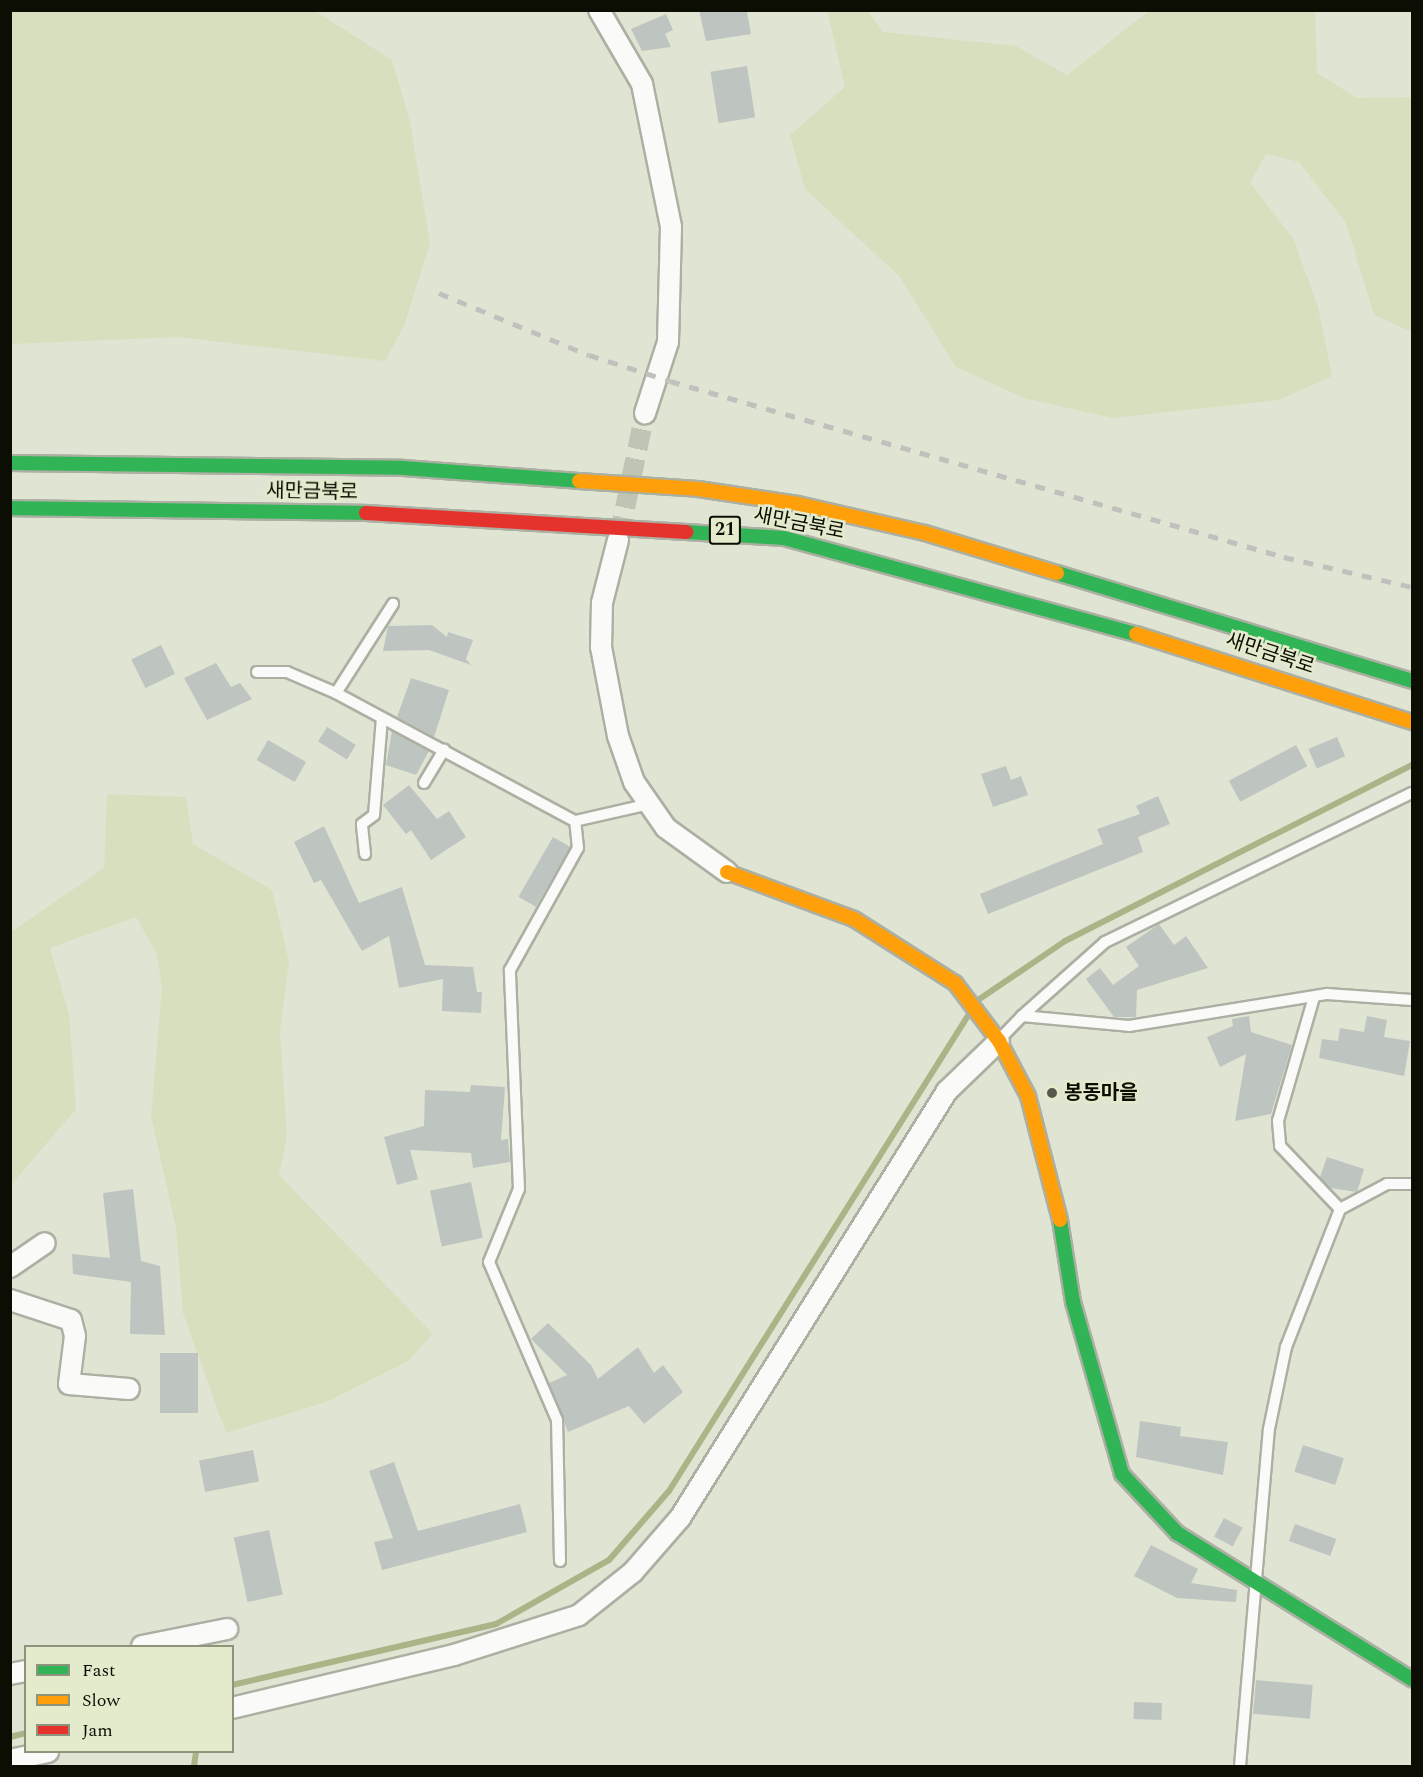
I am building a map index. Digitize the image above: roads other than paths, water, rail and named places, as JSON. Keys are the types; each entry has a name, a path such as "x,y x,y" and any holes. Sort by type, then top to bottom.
{"main road":[{"name":"새만금북로","path":"10,463 403,468 698,489 776,501 925,533 1413,681"},
{"name":"새만금북로","path":"10,508 402,513 784,538 1185,647 1413,722"},
{"path":"727,872 854,919 955,983 999,1041 1028,1096 1056,1193 1074,1302 1122,1474 1177,1533 1413,1678"}],"street":[{"path":"599,10 642,84 671,227 668,342 645,413"},
{"path":"618,540 602,603 601,647 618,736 634,782 666,828 727,872"},
{"path":"234,1707 454,1655 579,1615 633,1572 680,1518 947,1091 999,1041"},
{"path":"10,1267 45,1243"},
{"path":"10,1300 71,1320 75,1336 69,1384 129,1389"},
{"path":"151,1645 227,1629"},
{"path":"10,1760 43,1753"}],"lane":[{"path":"336,693 393,604"},
{"path":"257,672 287,672 336,693 575,821 649,804"},
{"path":"365,854 362,824 374,815 382,718"},
{"path":"424,783 444,750"},
{"path":"999,1041 1022,1016 1105,942 1413,793"},
{"path":"560,1561 557,1420 489,1262 519,1189 510,970 578,848 575,821"},
{"path":"1022,1016 1129,1026 1314,997 1413,1000"},
{"path":"1314,997 1278,1121 1280,1146 1340,1209"},
{"path":"1240,1767 1254,1581 1269,1430 1286,1347 1340,1209 1387,1184 1413,1184"}],"waterway":[{"path":"978,1000 1065,941 1412,765"},
{"path":"234,1685 496,1624 609,1560 669,1491 969,1014"},
{"path":"10,1737 24,1734"},
{"path":"194,1766 196,1753"}],"tunnel":[{"path":"619,537 645,413"}],"railway":[{"path":"439,293 589,355 670,381 1284,557 1412,587"}],"place":[{"name":"봉동마을","path":"1052,1093"}]}
